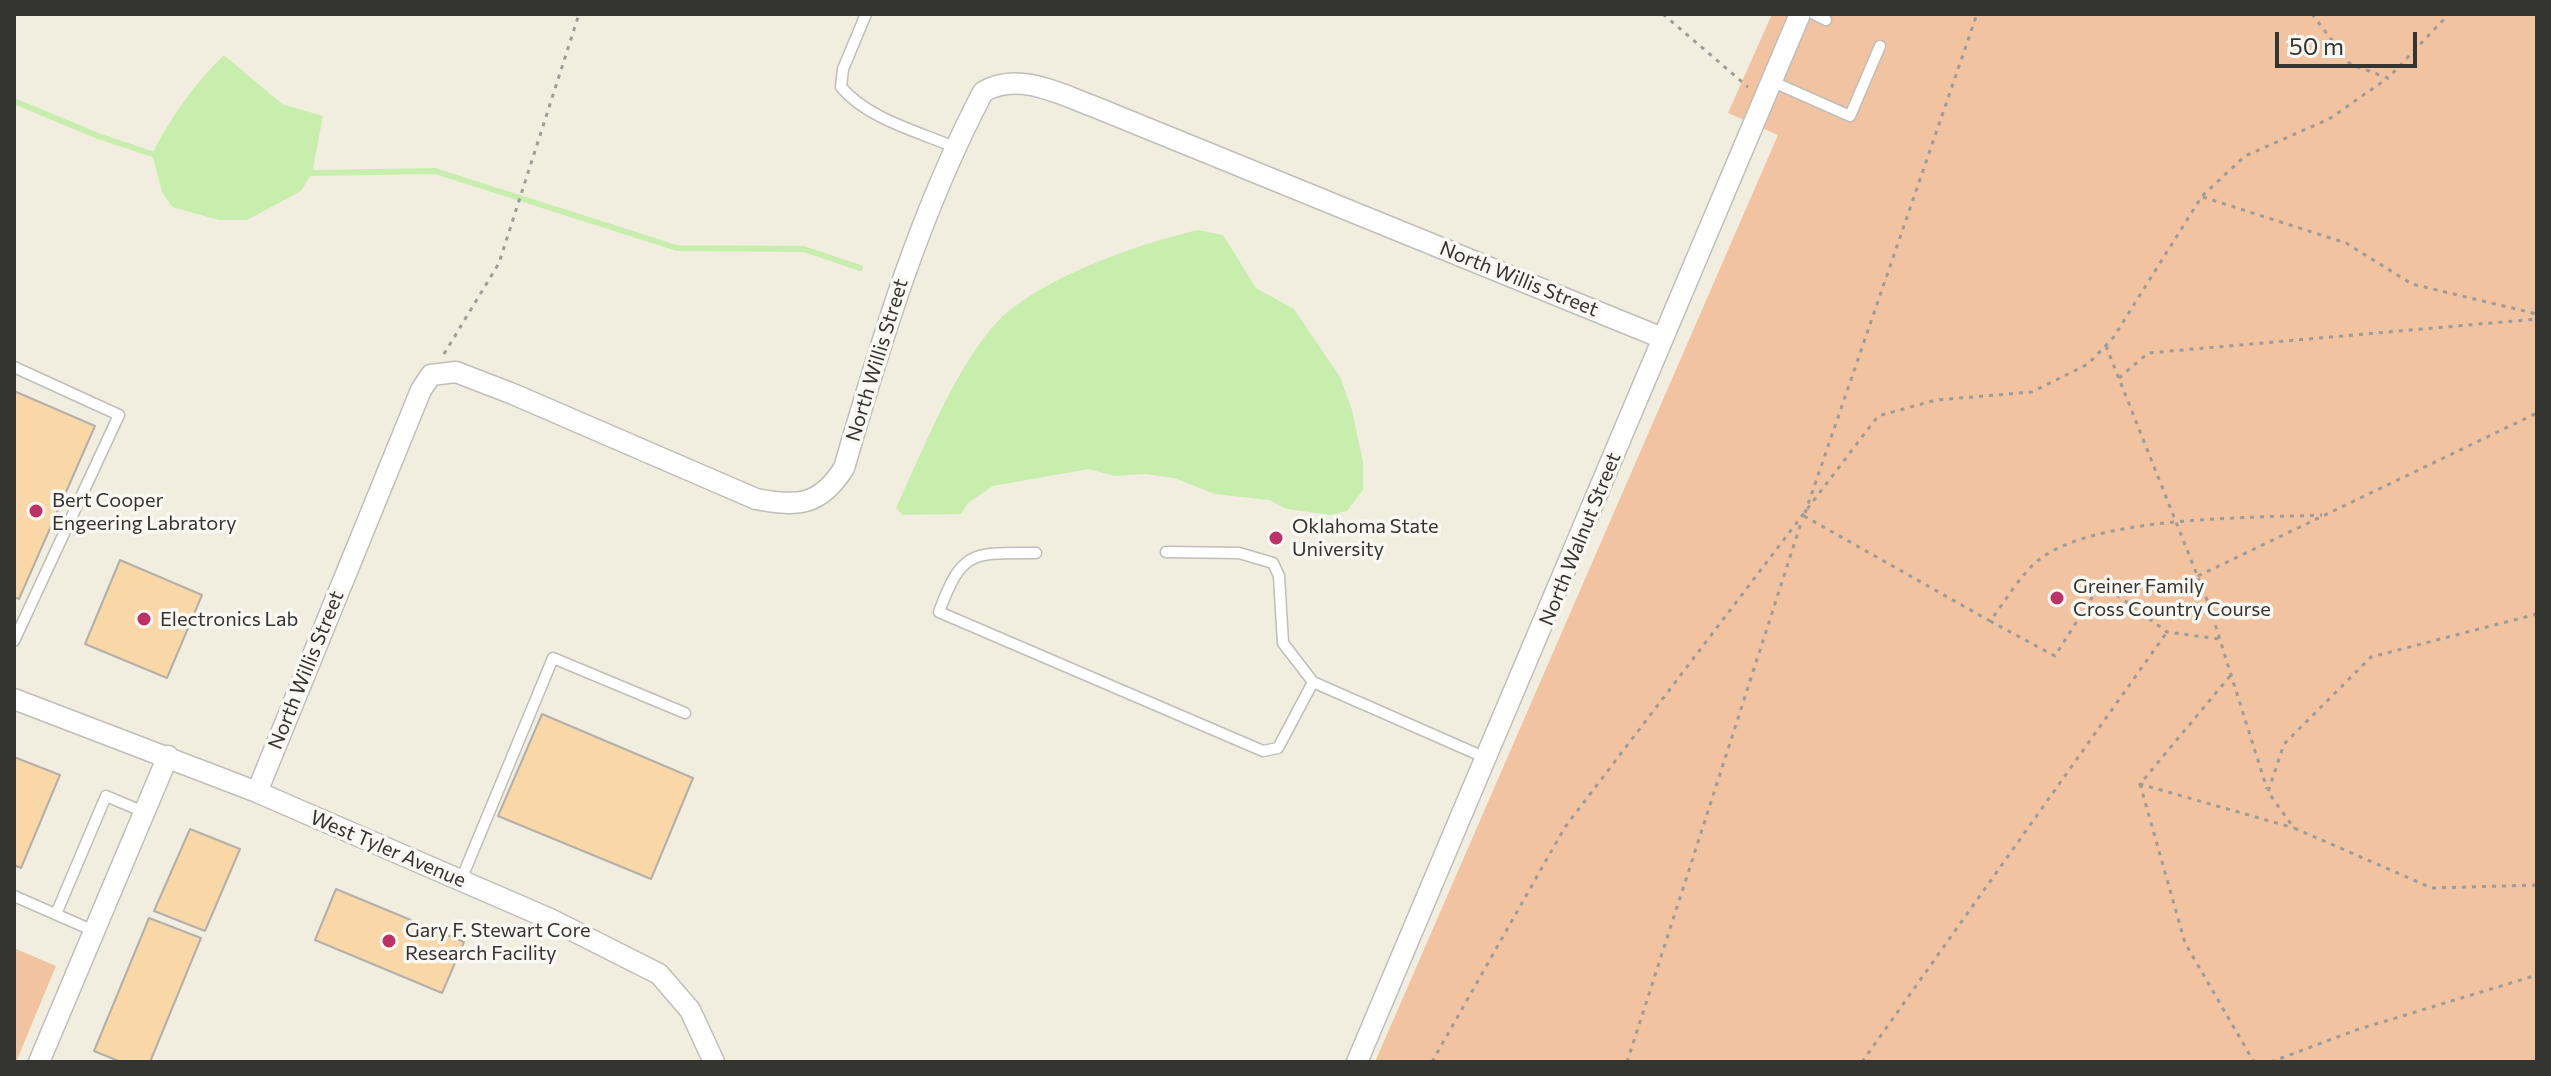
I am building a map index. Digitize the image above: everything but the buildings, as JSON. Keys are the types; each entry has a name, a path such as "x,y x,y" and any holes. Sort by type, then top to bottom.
{"street":[{"name":"North Walnut Street","path":"1357,1062 1488,759 1800,14"},
{"name":"North Willis Street","path":"257,792 355,548 421,390 431,375 456,372 756,499 788,505 807,502 832,487 844,468 888,317 954,147 983,92 997,84 1033,84 1662,338"},
{"name":"West Tyler Avenue","path":"14,699 257,792 550,919 659,974 690,1010 714,1062"},
{"path":"39,1062 168,756"}],"lane":[{"path":"866,14 843,69 841,87 853,101 873,112 954,147"},
{"path":"1814,14 1826,20"},
{"path":"1767,91 1850,116 1880,46"},
{"path":"14,367 119,415 14,641"},
{"path":"1166,552 1239,553 1273,563 1279,576 1283,643 1313,682 1488,759"},
{"path":"1036,553 969,558 954,572 939,612 1263,751 1278,748 1287,737 1306,690 1313,682"},
{"path":"461,880 553,658 685,713"},
{"path":"56,914 106,796 144,812"},
{"path":"14,896 94,931"}],"path":[{"path":"431,375 499,263 579,14"},
{"path":"1663,14 1767,91"},
{"path":"1627,1062 1804,516 1977,14"},
{"path":"2312,14 2350,64 2388,78"},
{"path":"1432,1062 1565,827 1878,416 1936,400 2032,392 2088,364 2106,346 2202,196 2245,156 2329,119 2388,78 2449,14"},
{"path":"2202,196 2346,243 2412,284 2537,314"},
{"path":"2118,378 2148,353 2537,319"},
{"path":"2106,346 2197,577 2268,792 2294,828"},
{"path":"2197,577 2537,413"},
{"path":"1990,621 2038,560 2071,541 2174,522 2322,515"},
{"path":"1804,516 2055,656 2101,583 2167,632 2219,639"},
{"path":"2268,792 2284,744 2371,657 2537,614"},
{"path":"1862,1062 2167,632"},
{"path":"2140,784 2231,675"},
{"path":"2140,784 2294,828 2432,888 2537,885"},
{"path":"2140,784 2185,943 2254,1062"},
{"path":"2271,1062 2356,1030 2537,975"}],"shaded area":[{"name":"Oklahoma State University","path":"14,14 2537,14 2537,1062 14,1062"},
{"name":"Greiner Family Cross Country Course","path":"1772,14 2537,14 2537,1062 1375,1062 1778,135 1728,113"},
{"path":"224,55 282,104 323,116 312,173 301,191 247,220 219,220 172,207 162,192 152,154 184,102"},
{"path":"1198,230 1223,235 1256,288 1294,309 1340,377 1352,410 1363,462 1363,490 1347,511 1331,515 1287,509 1269,500 1215,494 1174,478 1145,474 1114,476 1089,469 993,486 968,503 961,514 903,515 896,508 955,384 999,320 1017,305 1065,276 1121,253"},
{"path":"14,948 56,966 16,1062 14,1062"}],"waterway":[{"path":"14,101 98,136 152,154"},
{"path":"312,173 435,171 677,248 804,249 860,268"}],"place":[{"name":"Bert Cooper Engeering Labratory","path":"36,511"},
{"name":"Oklahoma State University","path":"1276,538"},
{"name":"Greiner Family Cross Country Course","path":"2057,598"},
{"name":"Electronics Lab","path":"144,619"},
{"name":"Gary F. Stewart Core Research Facility","path":"389,941"}]}
